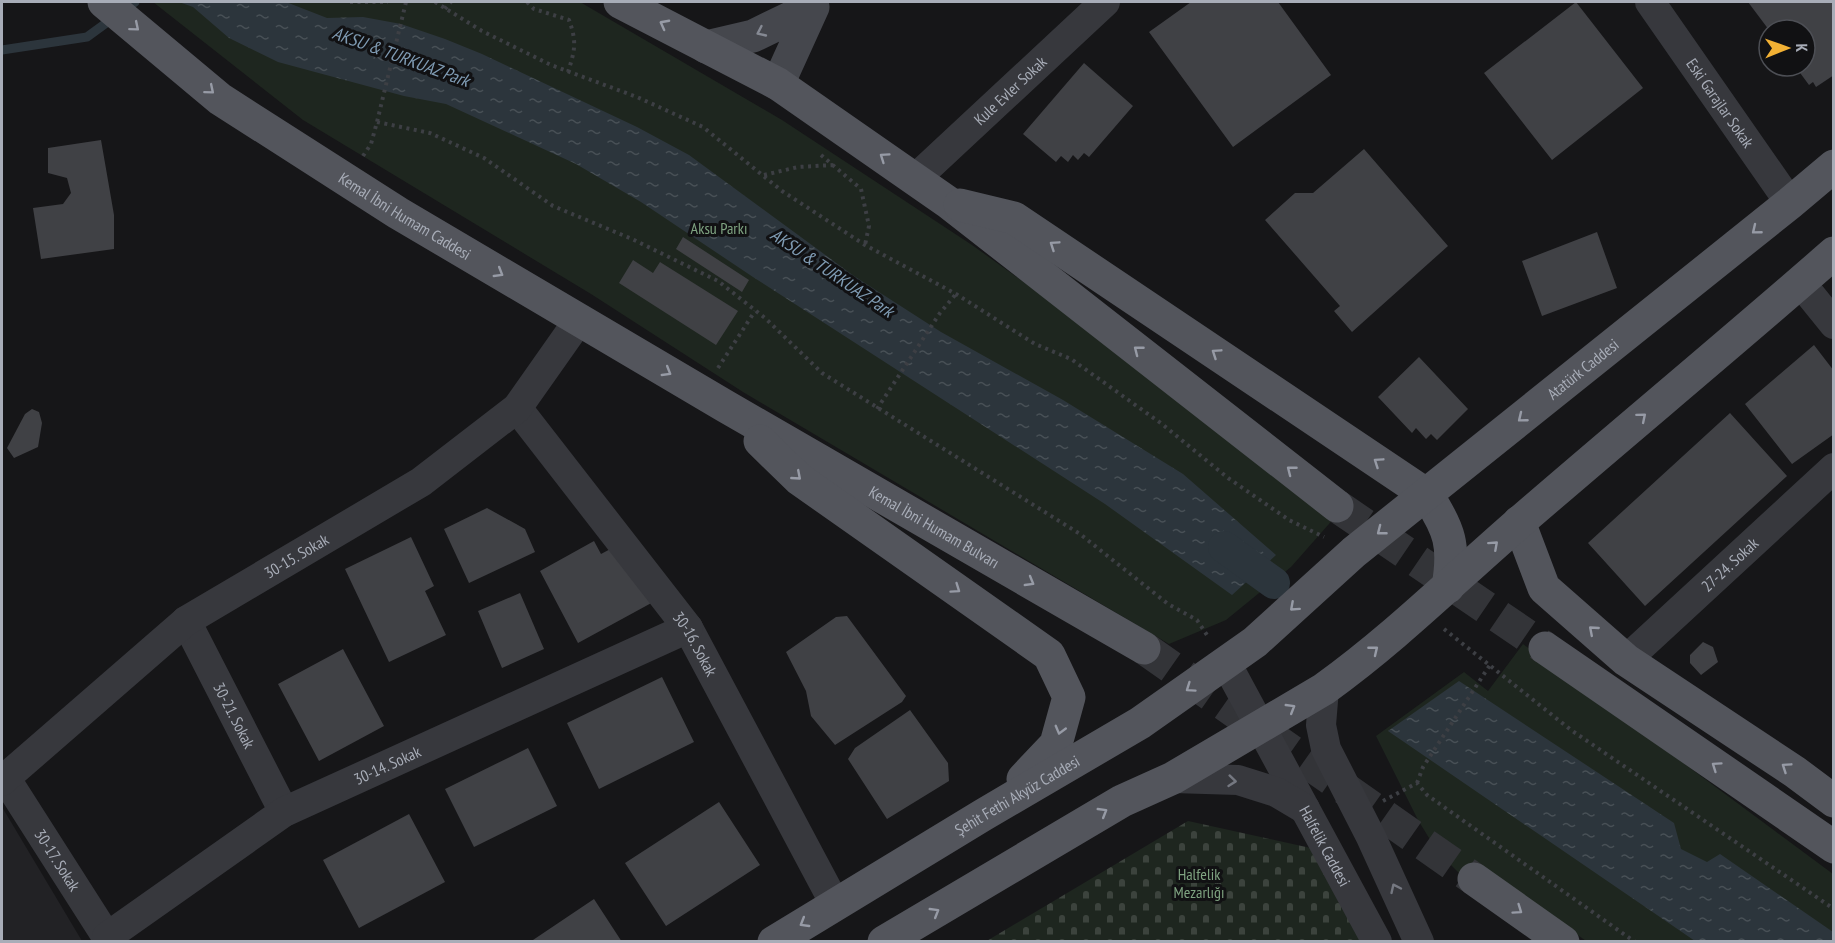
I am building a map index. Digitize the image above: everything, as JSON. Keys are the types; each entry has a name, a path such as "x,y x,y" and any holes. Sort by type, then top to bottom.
{"main road":[{"name":"Kemal İbni Humam Caddesi","path":"104,2 220,99 398,213 713,400"},
{"path":"620,2 778,84 950,203 1338,506"},
{"name":"Atatürk Caddesi","path":"1255,642 1344,561 1833,166"},
{"path":"950,203 1014,218 1427,495 1440,516 1451,545 1452,561 1448,587"},
{"path":"884,942 1122,801 1173,778 1334,682 1412,618 1519,522 1833,253"},
{"path":"713,400 799,479 1049,655 1069,697 1056,744 998,806"},
{"name":"Kemal İbni Humam Bulvarı","path":"713,400 1144,648"},
{"path":"1519,522 1544,588 1626,660 1795,772 1833,801"},
{"name":"Şehit Fethi Akyüz Caddesi","path":"774,942 1140,723 1255,642"},
{"path":"1545,648 1833,847"},
{"path":"1474,879 1563,942"}],"street":[{"name":"Kule Evler Sokak","path":"915,179 1105,2"},
{"name":"Eski Garajlar Sokak","path":"1650,2 1790,203"},
{"path":"706,47 753,36 815,4"},
{"path":"778,84 815,4"},
{"path":"1800,282 1833,324"},
{"name":"30-15. Sokak","path":"4,780 186,621 421,482 517,408 579,320"},
{"name":"30-16. Sokak","path":"517,408 688,628 836,904"},
{"name":"27-24. Sokak","path":"1626,660 1833,468"},
{"name":"30-21. Sokak","path":"186,621 284,812"},
{"name":"30-14. Sokak","path":"108,939 284,812 688,628"},
{"path":"1226,663 1305,809"},
{"path":"1334,682 1321,725 1326,749 1359,813 1419,942"},
{"name":"Halfelik Caddesi","path":"1173,778 1238,780 1276,792 1305,809 1377,942"},
{"name":"30-17. Sokak","path":"4,780 108,939"}],"path":[{"path":"350,2 388,2"},
{"path":"349,181 371,144 406,2"},
{"path":"435,2 482,31 568,72 637,97 704,127 782,191 865,245 956,294 1035,344 1071,359 1162,424 1228,478 1344,561"},
{"path":"446,9 451,2"},
{"path":"527,2 534,9 568,20 574,35 575,51 568,72"},
{"path":"377,122 429,133 484,158 553,206 632,239 718,281 755,311 822,373 1080,534 1168,604 1197,620 1226,663"},
{"path":"815,151 861,189 869,226 865,245"},
{"path":"763,175 798,167 833,165"},
{"path":"877,409 940,313 956,294"},
{"path":"713,400 755,311"},
{"path":"1412,618 1490,665 1571,730 1833,909"},
{"path":"1359,813 1417,783 1423,767 1490,665"},
{"path":"1417,783 1427,795 1635,942"}],"shaded area":[{"path":"2,807 82,941 2,941"}],"green space":[{"name":"Aksu Parkı","path":"153,2 580,2 782,120 972,245 1148,371 1336,516 1291,567 1226,620 1169,644 743,392 591,294 303,120"},
{"path":"1523,644 1833,874 1833,941 1586,941 1483,866 1470,884 1437,851 1418,820 1376,736 1464,672 1488,691"},
{"name":"Halfelik Mezarlığı","path":"1188,821 1315,849 1360,941 985,942"}],"water":[{"path":"179,2 286,2 327,18 363,17 401,24 482,54 637,127 689,155 854,276 941,332 1063,400 1183,474 1276,555 1232,595 1105,504 641,202 576,164 446,104 404,96 278,62 229,38 193,7"},
{"path":"1459,681 1674,823 1681,849 1707,862 1720,854 1833,932 1833,941 1695,941 1388,731"}],"building":[{"path":"1191,2 1278,2 1331,75 1233,147 1149,32"},
{"path":"1576,2 1643,88 1552,160 1484,73"},
{"path":"1748,2 1834,2 1834,75 1816,87 1813,82 1809,85 1804,78 1817,78 1817,18 1760,18"},
{"path":"1084,63 1133,106 1089,157 1084,153 1078,160 1073,155 1068,162 1061,156 1056,162 1023,134"},
{"path":"101,140 114,215 114,249 41,259 33,208 63,204 71,193 67,178 48,173 48,148"},
{"path":"1364,149 1448,246 1352,332 1334,311 1340,306 1265,220 1295,193 1313,193"},
{"path":"1597,232 1617,288 1542,316 1522,261"},
{"path":"683,237 749,280 742,292 676,249"},
{"path":"633,260 653,273 660,262 738,311 716,345 619,283"},
{"path":"1814,345 1834,371 1834,434 1792,464 1745,404"},
{"path":"1419,357 1468,409 1437,440 1431,434 1426,439 1416,428 1412,433 1378,397"},
{"path":"32,409 39,412 42,423 38,447 14,458 7,448 25,414"},
{"path":"1730,413 1787,476 1645,606 1588,543"},
{"path":"487,508 525,529 535,552 469,583 444,529"},
{"path":"411,537 434,586 425,591 446,635 389,662 345,569"},
{"path":"594,541 601,554 616,546 655,601 578,643 540,571"},
{"path":"520,593 544,649 502,668 478,611"},
{"path":"847,616 906,696 902,702 835,745 811,716 806,691 786,652 836,617"},
{"path":"1703,642 1713,647 1718,662 1701,675 1690,663 1690,655"},
{"path":"343,649 384,726 319,761 278,684"},
{"path":"662,677 694,742 599,789 567,723"},
{"path":"910,710 948,763 949,781 887,819 848,759 855,748"},
{"path":"528,748 557,806 474,847 445,789"},
{"path":"719,802 760,865 666,926 625,863"},
{"path":"409,814 445,882 359,928 323,860"},
{"path":"594,899 622,942 530,942"}],"waterway":[{"path":"2,50 87,37 135,2"},
{"name":"AKSU & TURKUAZ Park","path":"1224,547 1274,583"}],"tunnel":[{"path":"1337,506 1545,648"},
{"path":"1144,648 1474,879"}]}
